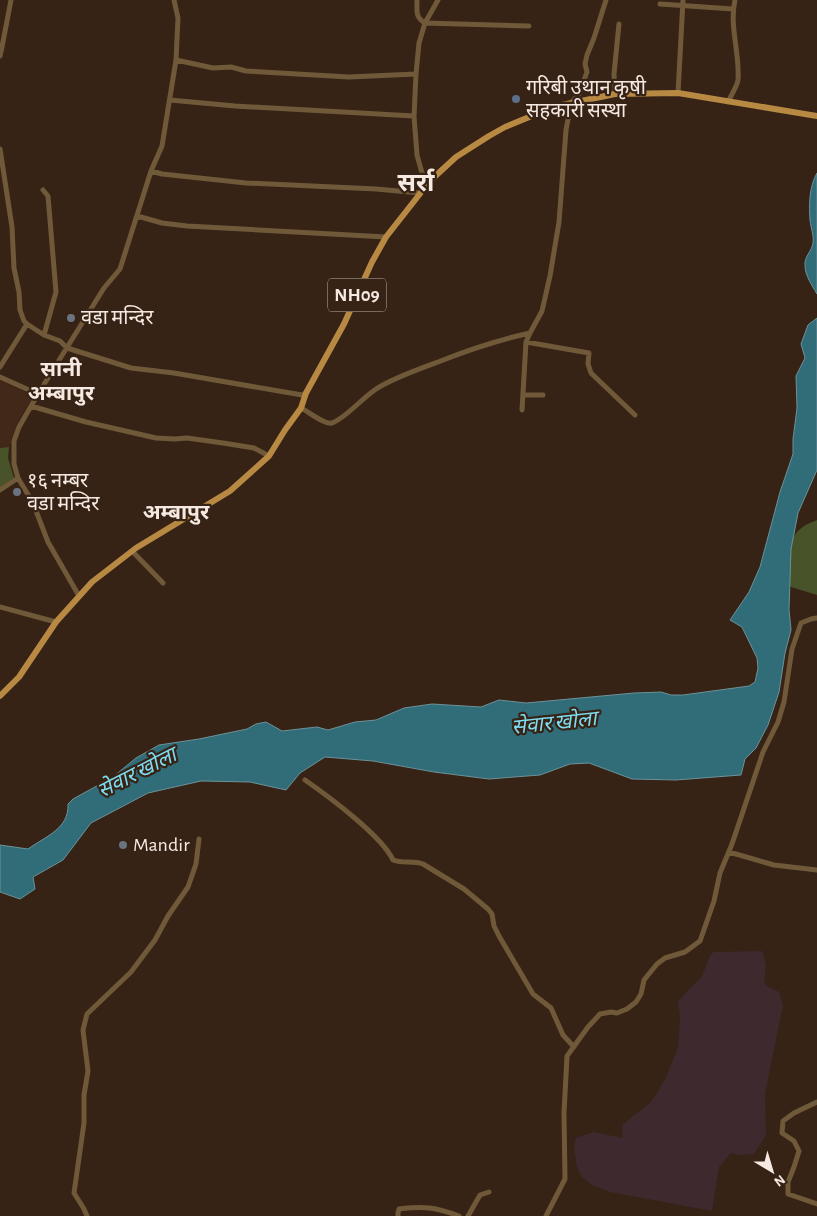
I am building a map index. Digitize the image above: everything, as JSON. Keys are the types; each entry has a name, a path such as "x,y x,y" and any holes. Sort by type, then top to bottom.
{"main road":[{"name":"NH09","path":"0,696 19,677 56,622 92,582 132,551 230,491 269,456 285,430 302,408 306,393 344,324 372,262 386,237 430,181 456,157 489,136 539,112 557,106 615,94 678,94 817,116"}],"street":[{"path":"0,56 11,0"},
{"path":"78,596 48,542 33,503 18,478 14,464 14,441 38,394 104,288 120,269 151,171 162,146 176,60 178,18 174,0"},
{"path":"417,0 417,15 425,23 529,26"},
{"path":"430,181 422,173 417,155 414,116 419,43 425,23 438,0"},
{"path":"522,410 526,342 542,311 559,222 566,130 571,103 579,94 587,72 584,64 606,0"},
{"path":"678,94 683,0"},
{"path":"728,102 738,82 738,58 733,10 735,0"},
{"path":"660,4 733,10"},
{"path":"615,94 614,74 619,24"},
{"path":"176,60 213,68 231,67 246,71 349,76 416,74"},
{"path":"170,100 281,109 414,116"},
{"path":"0,149 12,227 14,268 19,292 20,310 27,324 44,335 60,341 67,348 132,368 174,372 302,394 306,393"},
{"path":"151,171 162,174 246,183 420,193"},
{"path":"43,190 48,196 56,292 44,335"},
{"path":"136,218 140,217 162,223 187,226 386,237"},
{"path":"0,366 27,324"},
{"path":"302,408 325,422 333,422 379,386 396,378 485,344 530,333"},
{"path":"526,342 582,350 589,353 588,364 591,373 635,415"},
{"path":"0,377 38,394"},
{"path":"523,396 543,396"},
{"path":"31,406 86,422 156,438 187,438 223,443 254,448 269,456"},
{"path":"0,490 18,478"},
{"path":"132,551 163,583"},
{"path":"0,607 56,622"},
{"path":"546,1216 565,1179 564,1113 567,1056 588,1026 600,1014 617,1013 627,1009 636,1002 641,994 644,980 657,964 665,958 685,952 700,940 714,901 720,873 763,752 778,722 784,702 792,649 801,623 817,618"},
{"path":"305,780 340,806 386,847 394,860 404,862 416,861 423,864 464,888 488,908 492,914 494,926 499,936 533,994 551,1008 563,1035 574,1047"},
{"path":"86,1216 74,1193 84,1123 84,1095 88,1071 83,1030 87,1014 131,972 155,940 168,916 188,887 196,864 199,839"},
{"path":"729,852 774,865 817,870"},
{"path":"817,1102 794,1113 783,1121 782,1133 794,1142 798,1151 788,1182 788,1194 817,1204"},
{"path":"468,1216 480,1195 489,1192"},
{"path":"398,1216 399,1209 418,1207 440,1208 460,1216"}],"shaded area":[{"path":"0,380 34,396 19,419 9,447 0,448"},
{"path":"762,951 766,965 764,981 767,986 779,992 783,1005 765,1094 766,1135 754,1154 739,1155 731,1153 719,1167 712,1211 610,1192 592,1185 582,1177 577,1167 574,1148 576,1138 593,1132 623,1138 622,1125 651,1102 665,1080 678,1048 680,1017 678,1002 701,978 711,954 714,952"}],"green space":[{"path":"9,447 8,458 14,478 0,487 0,448"},
{"path":"817,520 817,595 788,586 789,555 793,538 806,525"}],"water":[{"path":"817,173 817,294 807,277 805,265 813,243 810,202 812,184"},
{"name":"सेवार खोला","path":"817,318 817,470 798,513 791,549 789,610 791,630 785,653 779,692 768,725 756,748 745,759 741,775 676,780 632,779 589,763 570,764 540,775 489,779 434,772 373,761 325,757 300,773 286,790 250,782 201,781 148,793 91,823 63,860 33,877 35,889 20,899 0,892 0,845 28,849 49,836 65,820 68,804 73,799 113,777 136,758 159,745 247,729 256,724 266,722 282,731 317,727 328,730 355,722 376,720 404,708 432,704 481,707 499,700 526,703 634,693 661,692 671,695 683,695 749,686 755,682 758,668 757,658 742,627 730,620 749,592 760,567 780,492 793,454 797,408 796,376 805,358 801,344 808,325"}],"place":[{"name":"गरिबी उथान कृषी सहकारी सस्था","path":"516,99"},
{"name":"वडा मन्दिर","path":"71,318"},
{"name":"१६ नम्बर वडा मन्दिर","path":"17,492"},
{"name":"Mandir","path":"123,845"}],"district":[{"name":"सर्रा","path":"416,183"},
{"name":"सानी अम्बापुर","path":"61,381"},
{"name":"अम्बापुर","path":"176,512"}]}
